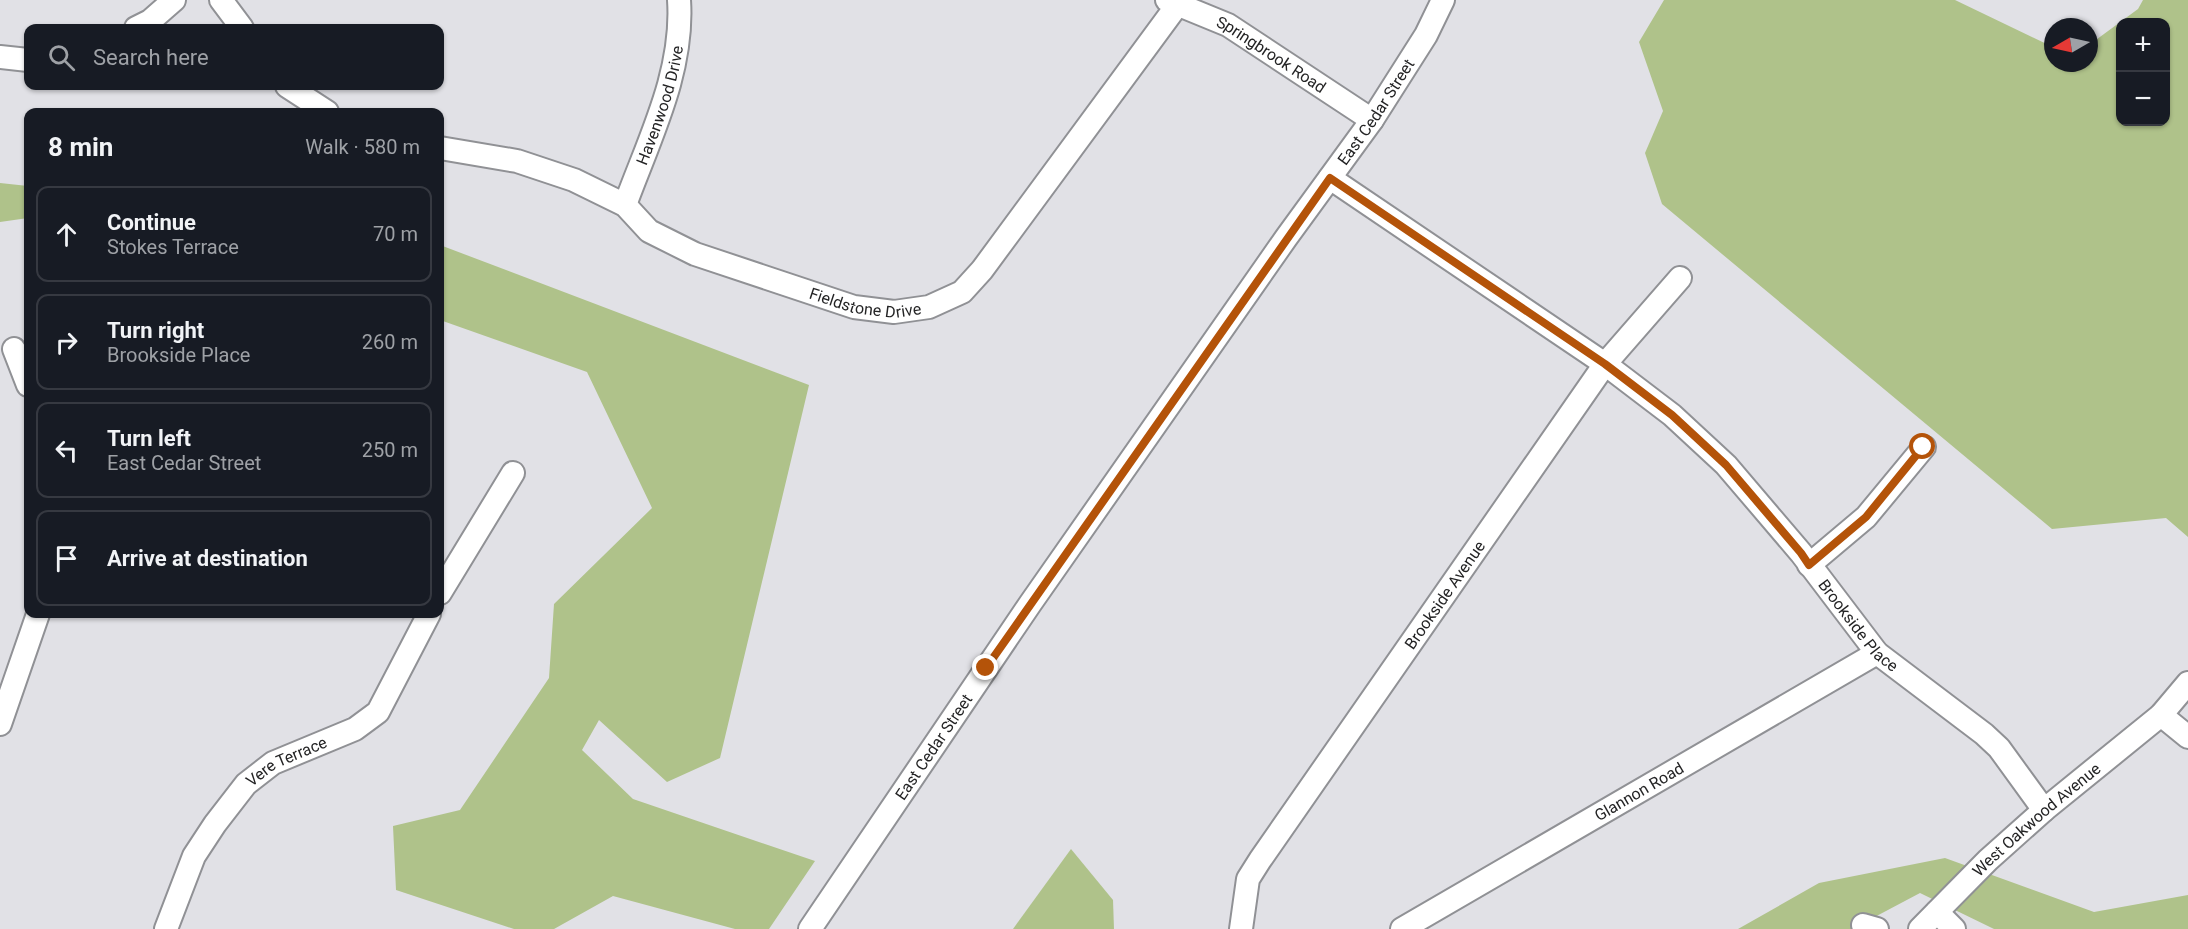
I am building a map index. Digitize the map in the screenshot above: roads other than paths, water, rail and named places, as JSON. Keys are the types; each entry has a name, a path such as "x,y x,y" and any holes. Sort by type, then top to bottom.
{"street":[{"path":"144,24 174,0"},
{"path":"221,0 239,24"},
{"name":"Havenwood Drive","path":"625,205 673,76 681,18 679,0"},
{"name":"East Cedar Street","path":"810,929 1030,604 1372,120 1426,34 1443,0"},
{"name":"Fieldstone Drive","path":"444,149 517,161 574,180 625,205 649,231 706,258 854,307 894,312 929,306 962,292 982,270 1173,2"},
{"name":"Springbrook Road","path":"1173,2 1228,25 1372,120"},
{"path":"0,57 24,60"},
{"path":"293,90 321,108"},
{"name":"Brookside Place","path":"1330,178 1605,364 1672,415 1726,465 1801,553 1877,653 1984,734 1999,748 2044,810"},
{"name":"Brookside Avenue","path":"1241,929 1248,879 1605,364 1680,278"},
{"path":"14,349 24,375"},
{"path":"1809,565 1866,517 1923,447"},
{"path":"444,586 513,473"},
{"path":"0,724 7,682 36,618"},
{"name":"Vere Terrace","path":"166,929 194,855 246,784 273,763 355,729 378,712 427,618"},
{"name":"Glannon Road","path":"1402,929 1877,653"},
{"name":"West Oakwood Avenue","path":"1920,929 1988,860 2044,810 2161,715 2188,683"},
{"path":"2161,715 2188,737"},
{"path":"1937,912 1954,929"}]}
